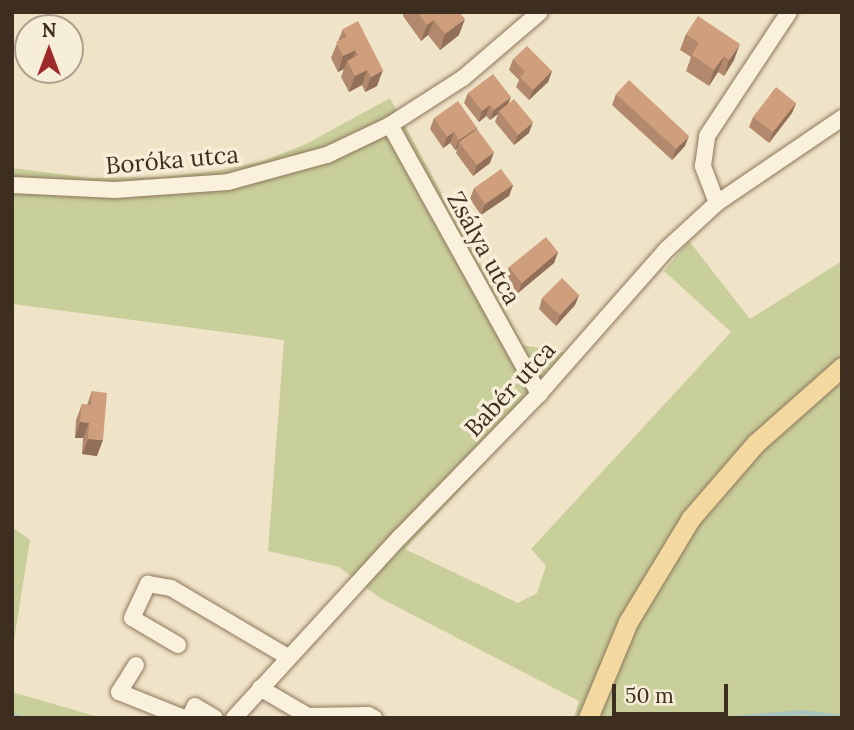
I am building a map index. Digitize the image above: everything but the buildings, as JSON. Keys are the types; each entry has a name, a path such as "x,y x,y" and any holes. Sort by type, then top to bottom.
{"main road":[{"path":"588,718 628,622 691,518 756,443 842,367"}],"street":[{"name":"Boróka utca","path":"12,185 115,190 228,182 327,155 390,125 463,78 540,12"},
{"path":"717,203 703,166 707,136 789,12"},
{"name":"Babér utca","path":"234,718 288,657 539,394 667,249 717,203 842,118"},
{"name":"Zsálya utca","path":"390,125 539,394"},
{"path":"178,645 132,618 148,584 172,588 288,657"},
{"path":"136,665 119,692 184,718"},
{"path":"261,688 309,716 368,715 374,718"},
{"path":"189,718 195,706 215,718"}],"green space":[{"path":"390,98 523,345 584,356 405,549 518,603 537,593 546,566 531,549 731,332 664,271 689,241 750,319 842,261 842,718 574,718 579,701 380,598 339,567 268,551 284,340 12,304 12,168 90,178 164,177 221,170 263,161 306,144"},
{"path":"12,527 30,540 12,653"},
{"path":"12,692 102,718 12,718"}],"waterway":[{"path":"729,718 802,712 842,717"},
{"path":"12,715 21,718"}]}
